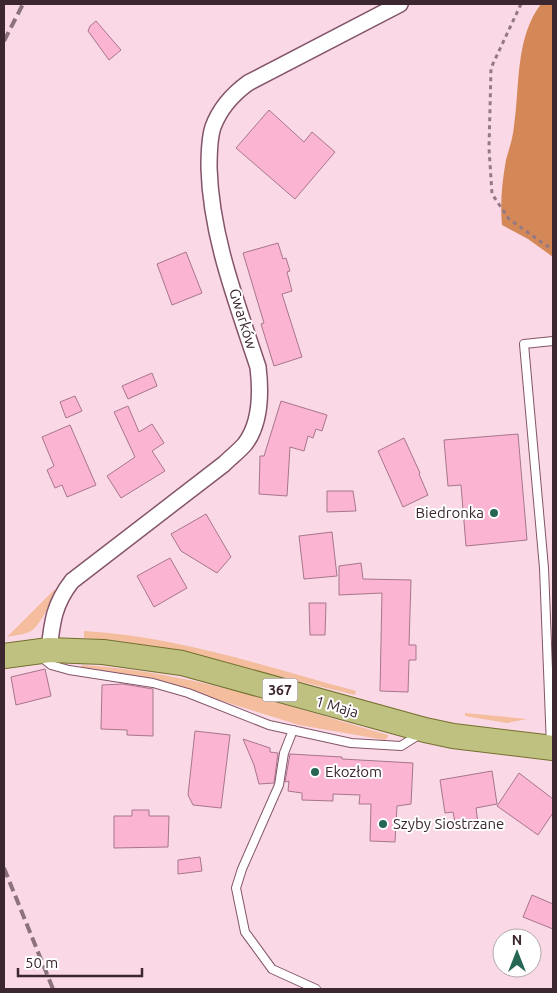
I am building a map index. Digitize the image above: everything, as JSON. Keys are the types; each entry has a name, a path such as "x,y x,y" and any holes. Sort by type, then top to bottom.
{"main road":[{"name":"1 Maja","path":"4,656 41,651 103,652 182,664 425,730 454,736 552,748"}],"street":[{"name":"Gwarków","path":"41,651 60,597 72,581 224,464 244,444 251,433 256,419 260,385 258,367 219,241 210,183 210,144 212,129 217,117 233,94 248,83 400,4"}],"lane":[{"path":"552,748 544,568 524,344 553,341"},
{"path":"41,651 51,665 68,670 153,683 188,693 269,725 351,743 401,746 425,730"},
{"path":"293,730 284,753 279,785 242,869 236,888 245,932 272,969 316,989"}],"path":[{"path":"521,4 491,68 489,148 492,194 509,220 553,249"}],"shaded area":[{"path":"541,4 553,4 553,257 528,239 502,225 501,217 503,176 516,111 523,47 533,17"},
{"path":"54,590 57,590 46,612 31,631 7,637"},
{"path":"84,631 154,639 188,646 356,691 355,695 170,649 84,638"},
{"path":"82,665 160,674 199,682 275,702 388,735 388,737 385,740 299,725 164,683 80,669"},
{"path":"465,713 527,719 507,723 465,716"}],"building":[{"path":"96,21 121,50 109,60 88,31 90,26"},
{"path":"269,110 304,142 312,132 335,152 295,199 236,148"},
{"path":"278,243 283,259 286,258 290,271 287,272 292,291 282,294 302,357 274,366 261,324 264,323 243,253"},
{"path":"186,252 202,293 172,305 157,264"},
{"path":"152,373 157,386 128,399 122,386"},
{"path":"75,396 82,411 66,418 60,402"},
{"path":"281,401 327,415 322,431 316,429 313,438 308,436 304,451 290,447 287,496 259,494 260,456 264,456"},
{"path":"128,406 139,432 152,424 164,443 152,451 165,471 121,498 107,476 135,457 114,412"},
{"path":"70,425 96,485 67,497 62,485 55,488 47,470 54,466 42,437"},
{"name":"Biedronka","path":"518,434 527,540 466,546 461,485 448,486 444,440"},
{"path":"404,438 428,495 403,507 378,451"},
{"path":"327,491 353,491 356,511 327,512"},
{"path":"206,514 231,557 217,573 181,551 171,534"},
{"path":"332,532 337,576 304,579 299,536"},
{"path":"170,558 187,588 154,607 137,576"},
{"path":"361,563 363,579 411,580 409,645 416,645 416,660 409,660 408,692 380,691 382,593 339,595 339,566"},
{"path":"309,603 326,603 325,635 310,635"},
{"path":"45,669 51,696 16,705 11,677"},
{"path":"123,684 153,689 153,736 127,735 127,730 101,729 102,685"},
{"path":"195,731 230,735 221,808 193,805 188,795"},
{"path":"243,739 270,748 270,752 278,753 274,783 259,784 254,765"},
{"path":"290,754 413,763 411,804 397,806 395,842 370,841 371,804 359,804 360,795 333,794 333,801 302,800 302,793 288,791 289,781 285,782"},
{"path":"492,771 497,804 476,808 478,823 456,827 453,812 445,813 440,780"},
{"path":"519,773 553,799 553,813 538,835 497,806"},
{"path":"132,810 149,810 149,816 169,816 168,847 114,848 114,816 132,816"},
{"path":"200,857 202,871 178,874 178,860"},
{"path":"532,895 553,904 553,929 523,917"}],"railway":[{"path":"4,41 23,4"},
{"path":"4,868 53,989"}],"place":[{"name":"Biedronka","path":"494,513"},
{"name":"Ekozłom","path":"315,772"},
{"name":"Szyby Siostrzane","path":"383,824"}]}
